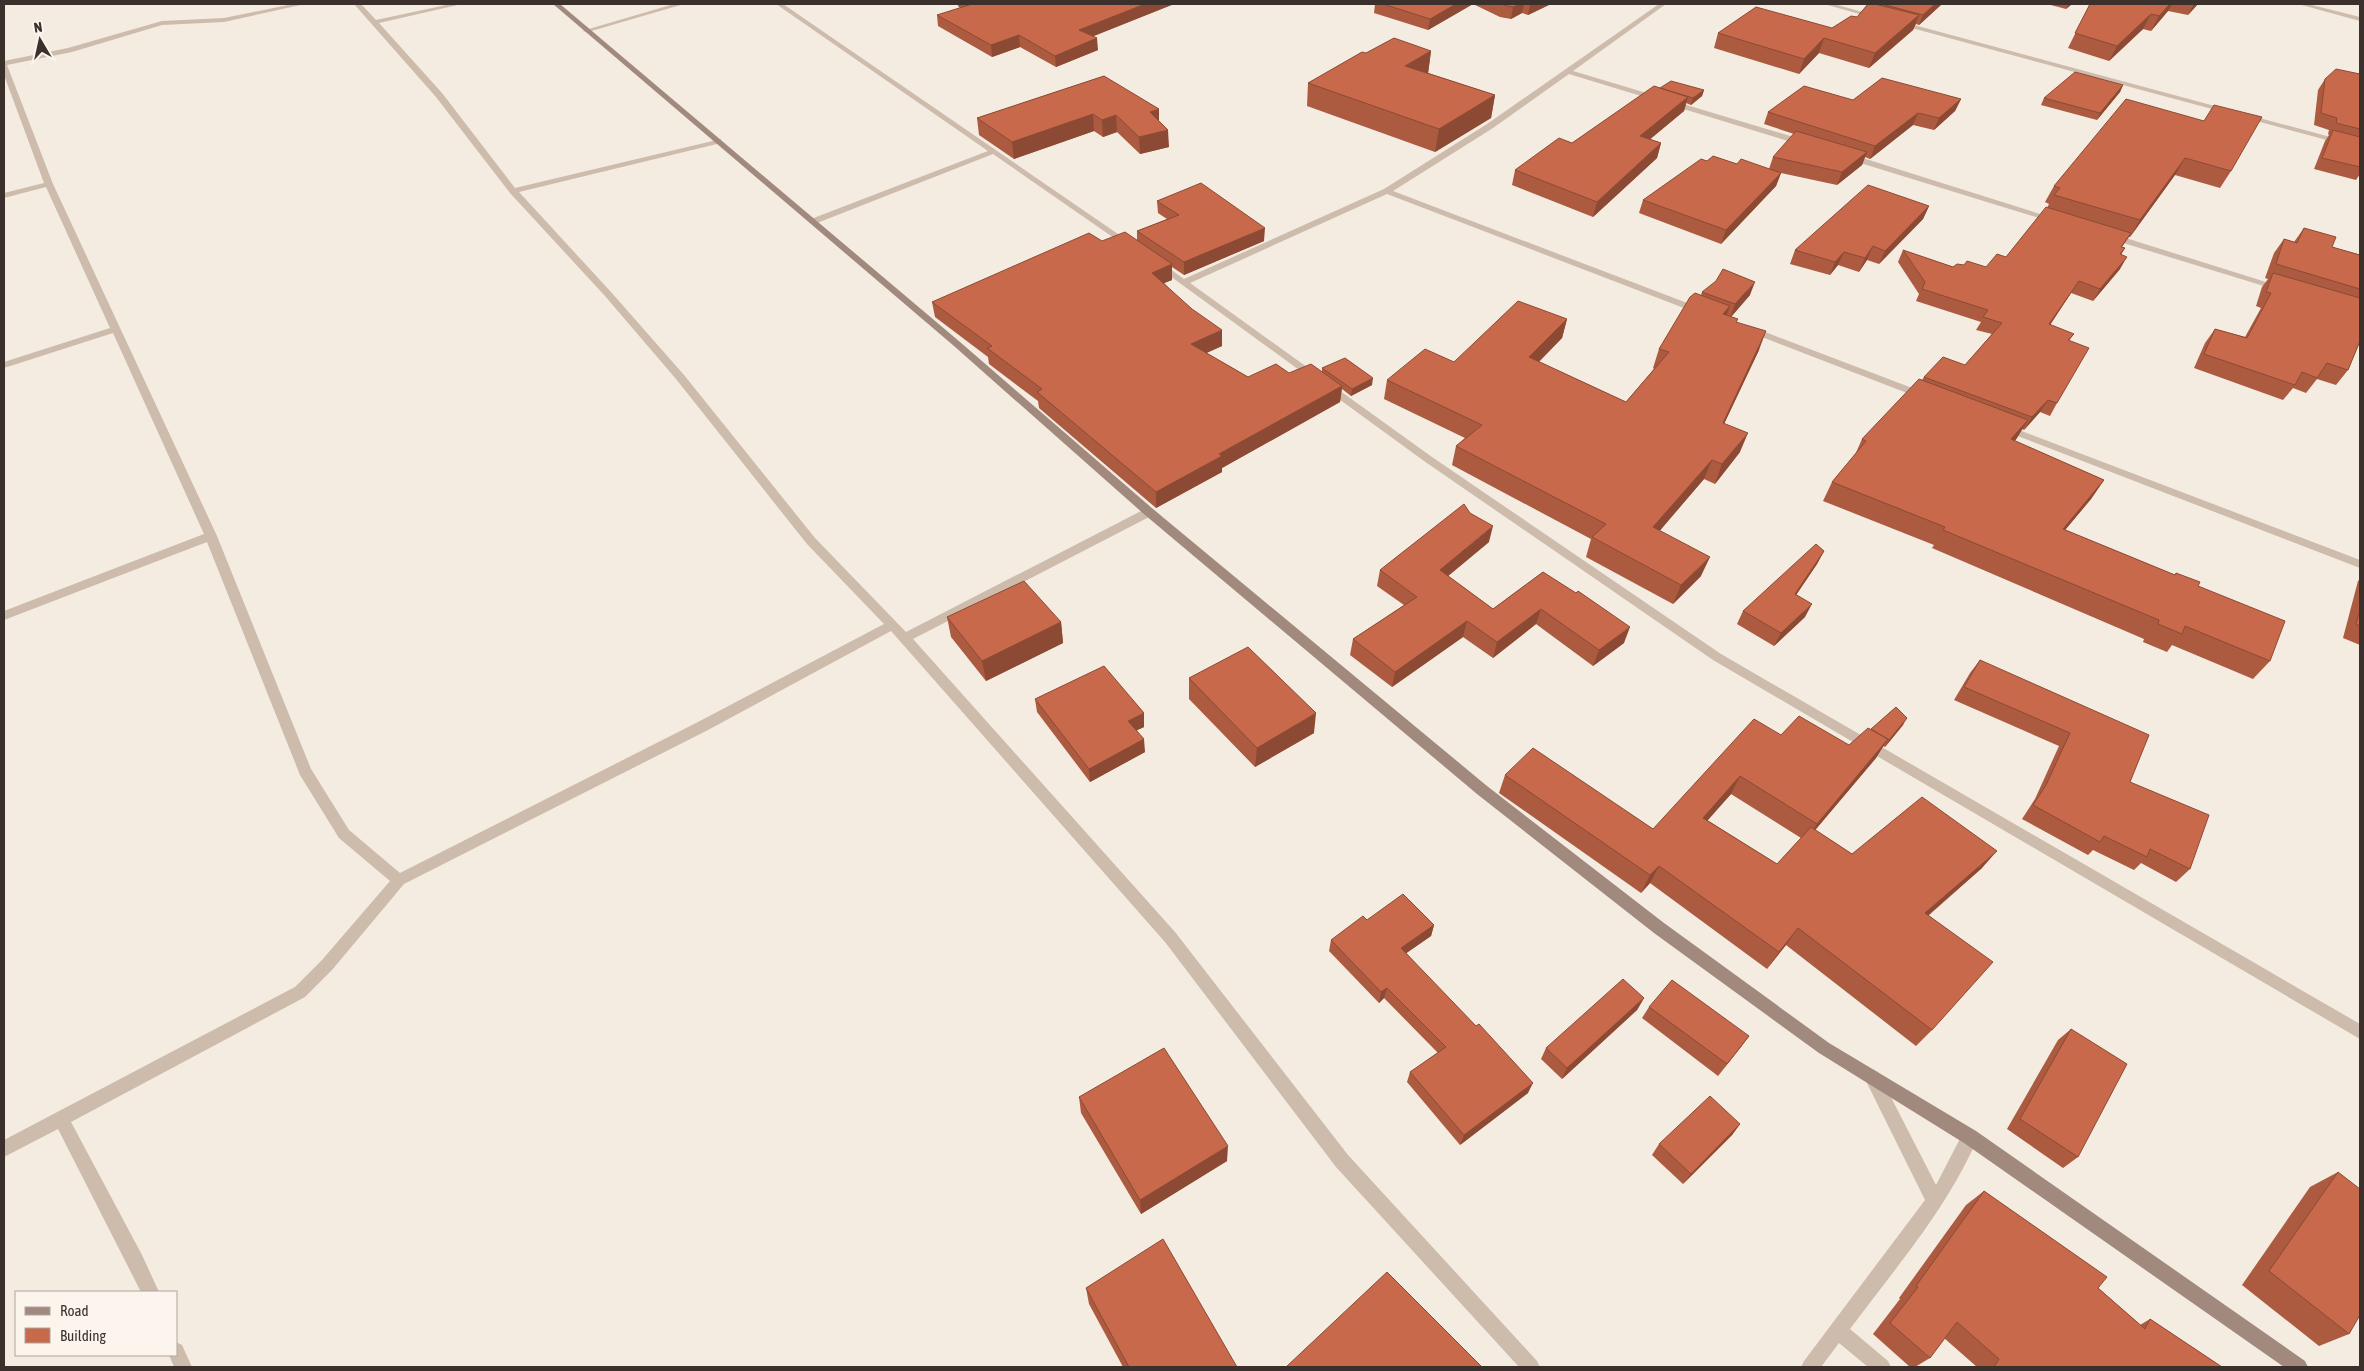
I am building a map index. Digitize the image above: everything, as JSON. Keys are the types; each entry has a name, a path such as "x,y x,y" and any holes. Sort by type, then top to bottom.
{"street":[{"path":"302,4 224,20 162,23 68,50 4,65 49,184 210,536 304,771 344,834 399,880"},
{"path":"357,4 439,95 512,191 608,294 680,377 811,541 905,638 1170,937 1342,1161 1531,1367"},
{"path":"374,22 459,4"},
{"path":"556,4 814,221 1149,512 1482,790 1659,928 1824,1048 1970,1137 2299,1367"},
{"path":"586,31 681,4"},
{"path":"779,4 1184,282 1428,459 1717,657 2360,1032"},
{"path":"1184,282 1387,191 1490,126 1663,4"},
{"path":"1827,4 1885,19"},
{"path":"2301,4 2360,19"},
{"path":"1895,22 2360,147"},
{"path":"1567,71 1816,147"},
{"path":"512,191 718,141"},
{"path":"814,221 994,151"},
{"path":"1835,153 2064,222"},
{"path":"4,196 49,184"},
{"path":"1387,191 1708,314"},
{"path":"2102,234 2293,292"},
{"path":"1736,324 1938,402"},
{"path":"4,366 116,329"},
{"path":"1993,423 2360,564"},
{"path":"905,638 1149,512"},
{"path":"4,616 210,536"},
{"path":"4,1149 300,992 327,965 399,880 703,726 892,626"},
{"path":"1872,1077 1935,1201"},
{"path":"61,1119 136,1261 150,1291"},
{"path":"1810,1367 1839,1331 1935,1201 1951,1176 1970,1137"},
{"path":"1839,1331 1882,1367"}],"building":[{"path":"972,4 1145,4 1079,30 1097,38 1055,56 1019,35 991,45 937,15"},
{"path":"1383,4 1456,4 1430,19"},
{"path":"1499,4 1520,4 1513,7"},
{"path":"1868,4 1919,15 1875,53 1824,38 1804,59 1718,33 1756,7 1832,28 1851,16 1857,17"},
{"path":"1882,4 1935,4 1923,15"},
{"path":"2090,4 2170,4 2159,16 2151,14 2117,46 2075,33"},
{"path":"1394,38 1431,51 1405,66 1495,95 1439,129 1308,83 1362,52 1366,53"},
{"path":"2336,69 2360,74 2360,129 2336,123 2337,118 2321,113 2325,79"},
{"path":"2075,72 2123,85 2100,113 2044,98"},
{"path":"1104,76 1159,109 1150,112 1168,130 1139,137 1116,115 1102,120 1093,114 1012,142 977,118"},
{"path":"1882,78 1961,99 1939,118 1918,113 1875,146 1768,112 1804,86 1853,100"},
{"path":"1671,81 1704,90 1693,98 1660,88"},
{"path":"1654,86 1688,97 1640,136 1661,143 1597,202 1515,170 1559,138 1572,143"},
{"path":"2126,99 2204,121 2214,105 2262,117 2231,171 2185,158 2140,220 2054,195 2060,188 2054,186"},
{"path":"2333,130 2360,137 2360,167 2322,158"},
{"path":"1796,131 1867,152 1842,172 1773,157"},
{"path":"1713,156 1737,164 1741,159 1781,173 1726,230 1643,200 1701,159 1707,161"},
{"path":"1201,183 1265,228 1184,262 1137,231 1179,215 1157,201"},
{"path":"1868,185 1929,206 1885,251 1873,246 1865,258 1844,252 1835,262 1795,250"},
{"path":"2046,207 2131,233 2121,247 2125,248 2120,254 2127,257 2100,289 2079,281 2049,324 2074,334 2068,340 2089,348 2057,403 2048,400 2032,417 1924,377 1943,357 1965,365 2002,323 1983,317 1988,310 1922,289 1925,282 1903,250 1953,267 1957,264 1964,265 1967,261 1986,267 1997,254 2006,257"},
{"path":"2304,228 2336,237 2332,247 2360,255 2360,289 2276,264 2284,239 2297,243"},
{"path":"1125,232 1172,264 1152,273 1192,309 1222,330 1191,344 1248,377 1276,364 1289,373 1311,364 1342,386 1219,454 1222,456 1156,492 1037,392 1042,389 987,348 992,346 932,302 1089,233 1102,241"},
{"path":"1723,269 1755,282 1735,304 1702,292 1716,281"},
{"path":"2273,273 2360,298 2360,341 2348,370 2327,363 2317,378 2302,372 2295,385 2204,354 2215,329 2247,338 2271,293 2266,292"},
{"path":"1695,293 1730,306 1723,314 1738,319 1736,322 1766,331 1723,423 1748,433 1722,464 1712,460 1653,527 1710,557 1681,585 1592,537 1606,524 1456,446 1482,425 1387,380 1425,349 1454,362 1518,301 1567,319 1529,357 1626,402 1669,352 1659,349 1690,297"},
{"path":"1345,358 1373,378 1352,389 1322,368"},
{"path":"1919,379 2028,420 2011,439 2104,480 2063,529 2175,575 2176,573 2200,582 2198,586 2285,621 2270,661 2185,626 2182,634 2158,624 2159,620 1943,530 1945,527 1832,482 1866,441 1862,439"},
{"path":"1464,504 1470,513 1493,526 1440,570 1493,609 1543,572 1576,593 1578,591 1630,627 1599,650 1541,609 1497,642 1467,621 1395,672 1353,639 1417,597 1380,570"},
{"path":"1816,544 1824,551 1795,594 1812,604 1781,633 1743,611"},
{"path":"1024,581 1061,622 982,661 947,617"},
{"path":"2360,610 2360,626 2356,624"},
{"path":"1248,647 1316,713 1257,748 1189,678"},
{"path":"1980,660 2149,735 2130,782 2209,815 2190,869 2150,849 2147,857 2104,836 2100,842 2033,805 2046,785 2070,733 1964,687"},
{"path":"1104,666 1144,713 1128,721 1144,739 1089,769 1035,699"},
{"path":"1896,707 1907,718 1889,740 1871,729"},
{"path":"1799,716 1849,745 1868,728 1888,739 1817,824 1740,776 1703,818 1777,864 1811,827 1852,854 1922,797 1997,851 1925,913 1993,962 1932,1030 1798,928 1779,952 1659,866 1650,875 1505,775 1533,748 1653,829 1754,719 1781,735"},
{"path":"1403,894 1434,925 1401,948 1476,1026 1479,1024 1533,1083 1464,1135 1410,1072 1446,1047 1387,988 1381,992 1331,940 1363,916 1367,920"},
{"path":"1623,979 1644,998 1567,1068 1546,1048"},
{"path":"1672,980 1749,1036 1727,1064 1649,1007"},
{"path":"2071,1029 2127,1064 2078,1157 2020,1119"},
{"path":"1164,1048 1228,1146 1140,1200 1079,1097"},
{"path":"1710,1096 1740,1124 1691,1174 1659,1144"},
{"path":"2338,1172 2360,1189 2360,1315 2349,1334 2269,1271"},
{"path":"1984,1191 2107,1277 2098,1288 2145,1329 2150,1319 2222,1367 1994,1367 1999,1359 1957,1322 1930,1358 1890,1323 1918,1287 1916,1286"},
{"path":"1163,1239 1237,1367 1129,1367 1086,1288"},
{"path":"1387,1272 1482,1367 1286,1367"}]}
